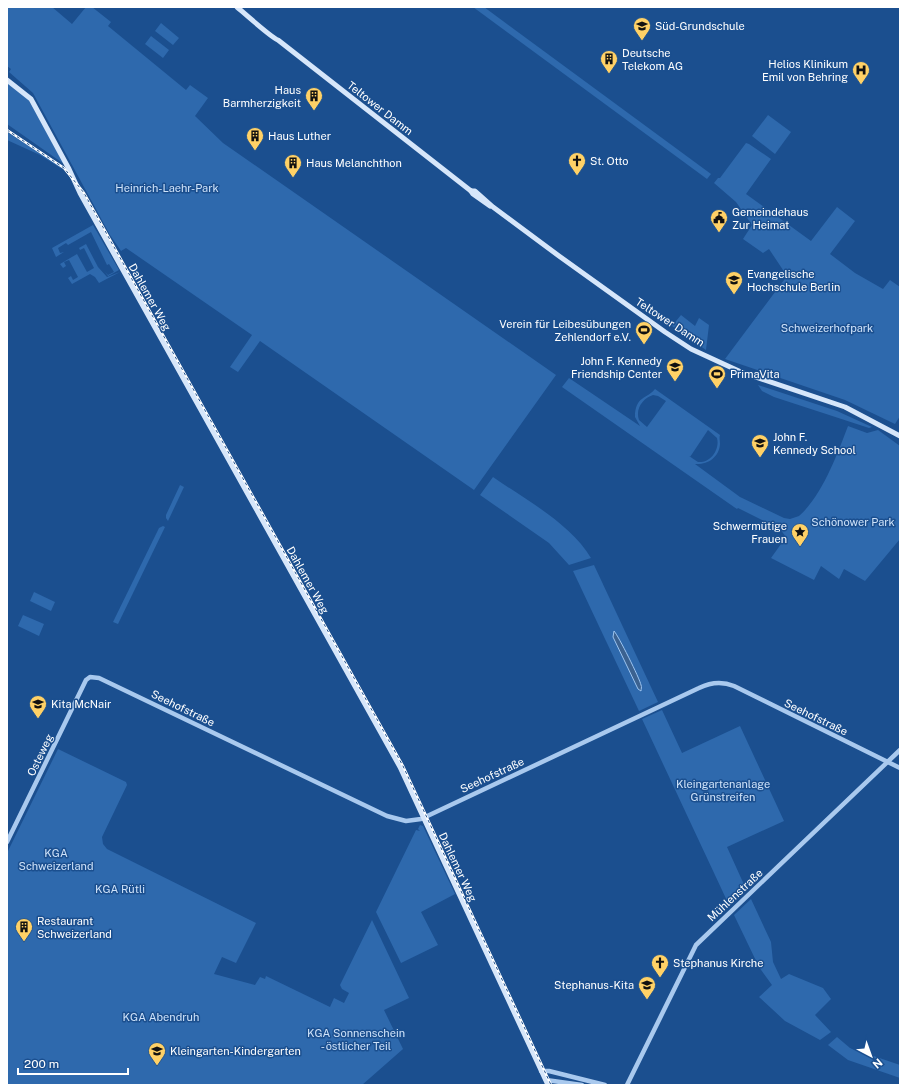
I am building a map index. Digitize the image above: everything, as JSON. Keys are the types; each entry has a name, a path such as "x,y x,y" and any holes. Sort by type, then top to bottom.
{"main road":[{"name":"Teltower Damm","path":"237,7 264,29 276,36 278,40 472,191 473,194 479,199 493,207 581,272 691,349 741,372 845,407 900,436"},
{"name":"Dahlemer Weg","path":"7,80 28,95 70,169 80,193 385,740 424,817 547,1083"}],"street":[{"name":"Seehofstraße","path":"90,677 99,678 390,817 409,821 424,817 712,683 725,683 734,686 900,768"},
{"name":"Osteweg","path":"7,842 86,680 90,677"},
{"name":"Mühlenstraße","path":"627,1085 696,945 900,750"},
{"path":"541,1071 549,1071 605,1085"},
{"path":"547,1083 582,1085"}],"green space":[{"name":"Heinrich-Laehr-Park","path":"7,7 52,7 72,24 86,7 92,7 111,22 108,26 186,90 190,85 208,98 195,116 223,143 556,375 474,490 260,341 238,372 230,367 252,335 126,248 121,251 110,235 33,93 9,72 11,69 7,66"},
{"path":"473,7 484,7 711,174 707,179"},
{"path":"161,23 179,38 173,45 155,31"},
{"path":"151,36 169,50 163,58 145,44"},
{"path":"7,83 27,97 64,164 7,124"},
{"path":"768,115 791,132 775,154 752,136"},
{"path":"7,132 55,162 62,169 40,155 7,140"},
{"name":"Schweizerhofpark","path":"746,143 771,159 746,194 811,241 837,207 855,221 830,254 855,273 883,289 890,280 900,287 900,416 895,424 845,400 725,359 787,276 769,249 763,253 743,239 752,225 736,202 714,183 718,178 720,178"},
{"path":"93,225 119,270 108,276 105,272 108,275 114,272 109,264 107,265 91,232 68,245 66,243 58,248 60,253 64,252 56,257 52,248"},
{"path":"86,244 98,267 107,277 120,272 99,283 95,277 90,274 72,284 68,278 71,276 73,280 78,277 69,260 64,262 66,266 63,268 60,264 77,254 87,272 94,268 84,248 80,250 79,248"},
{"path":"681,315 695,326 699,318 709,325 706,350 672,326"},
{"name":"Schönower Park","path":"569,378 640,426 635,417 637,405 655,389 720,435 719,449 715,457 708,462 695,464 740,497 784,518 790,519 799,516 815,498 828,474 848,426 867,433 878,430 900,446 900,539 865,581 844,569 839,579 821,566 814,580 771,558 786,537 780,529 738,508 737,509 562,387","holes":["649,396 658,396 666,401 647,427 639,420 639,408 643,401","708,430 717,438 718,442 716,451 711,458 703,462 698,462 690,457"]},
{"path":"758,385 837,411 872,427 869,428 774,397 762,391"},
{"path":"493,477 559,523 582,545 591,558 569,565 549,543 480,495"},
{"path":"180,485 184,487 168,521 166,515"},
{"path":"163,526 165,527 118,624 113,622 159,528"},
{"path":"594,565 658,702 639,711 573,571"},
{"path":"34,592 55,602 51,611 30,601"},
{"path":"23,615 44,624 39,636 18,626"},
{"name":"Kleingartenanlage Grünstreifen","path":"662,710 682,753 740,726 784,821 727,847 746,889 729,905 642,719"},
{"path":"58,749 126,782 127,785 102,837 103,844 107,849 256,923 236,963 222,957 214,974 255,985 260,977 265,979 266,976 330,1007 334,998 344,1003 349,993 342,989 340,985 372,920 409,998 384,1010 403,1049 362,1085 7,1085 7,853"},
{"path":"420,825 423,826 455,894 421,912 438,945 401,963 376,912 416,830 420,831 418,829"},
{"path":"751,899 771,942 773,962 781,979 789,974 823,988 831,999 815,1015 831,1032 820,1040 785,1021 759,997 772,985 759,967 734,915"},
{"path":"837,1037 850,1048 900,1065 900,1078 848,1060 828,1045"}],"shaded area":[{"path":"614,631 637,675 641,686 641,691 638,689 613,637"}],"railway":[{"path":"7,130 64,168 84,193 403,766 551,1085"}],"place":[{"name":"Süd-Grundschule","path":"642,41"},
{"name":"Deutsche Telekom AG","path":"609,74"},
{"name":"Helios Klinikum Emil von Behring","path":"861,85"},
{"name":"Haus Barmherzigkeit","path":"314,111"},
{"name":"Haus Luther","path":"255,151"},
{"name":"St. Otto","path":"577,176"},
{"name":"Haus Melanchthon","path":"293,178"},
{"name":"Gemeindehaus Zur Heimat","path":"719,233"},
{"name":"Evangelische Hochschule Berlin","path":"734,295"},
{"name":"Verein für Leibesübungen Zehlendorf e.V.","path":"644,345"},
{"name":"John F. Kennedy Friendship Center","path":"675,382"},
{"name":"PrimaVita","path":"717,389"},
{"name":"John F. Kennedy School","path":"760,458"},
{"name":"Schwermütige Frauen","path":"800,547"},
{"name":"Kita McNair","path":"38,719"},
{"name":"Restaurant Schweizerland","path":"24,942"},
{"name":"Stephanus Kirche","path":"660,978"},
{"name":"Stephanus-Kita","path":"647,1000"},
{"name":"Kleingarten-Kindergarten","path":"157,1066"}],"park label":[{"name":"KGA Schweizerland","path":"56,859"},
{"name":"KGA Rütli","path":"120,889"},
{"name":"KGA Abendruh","path":"161,1017"},
{"name":"KGA Sonnenschein - östlicher Teil","path":"356,1039"}]}
